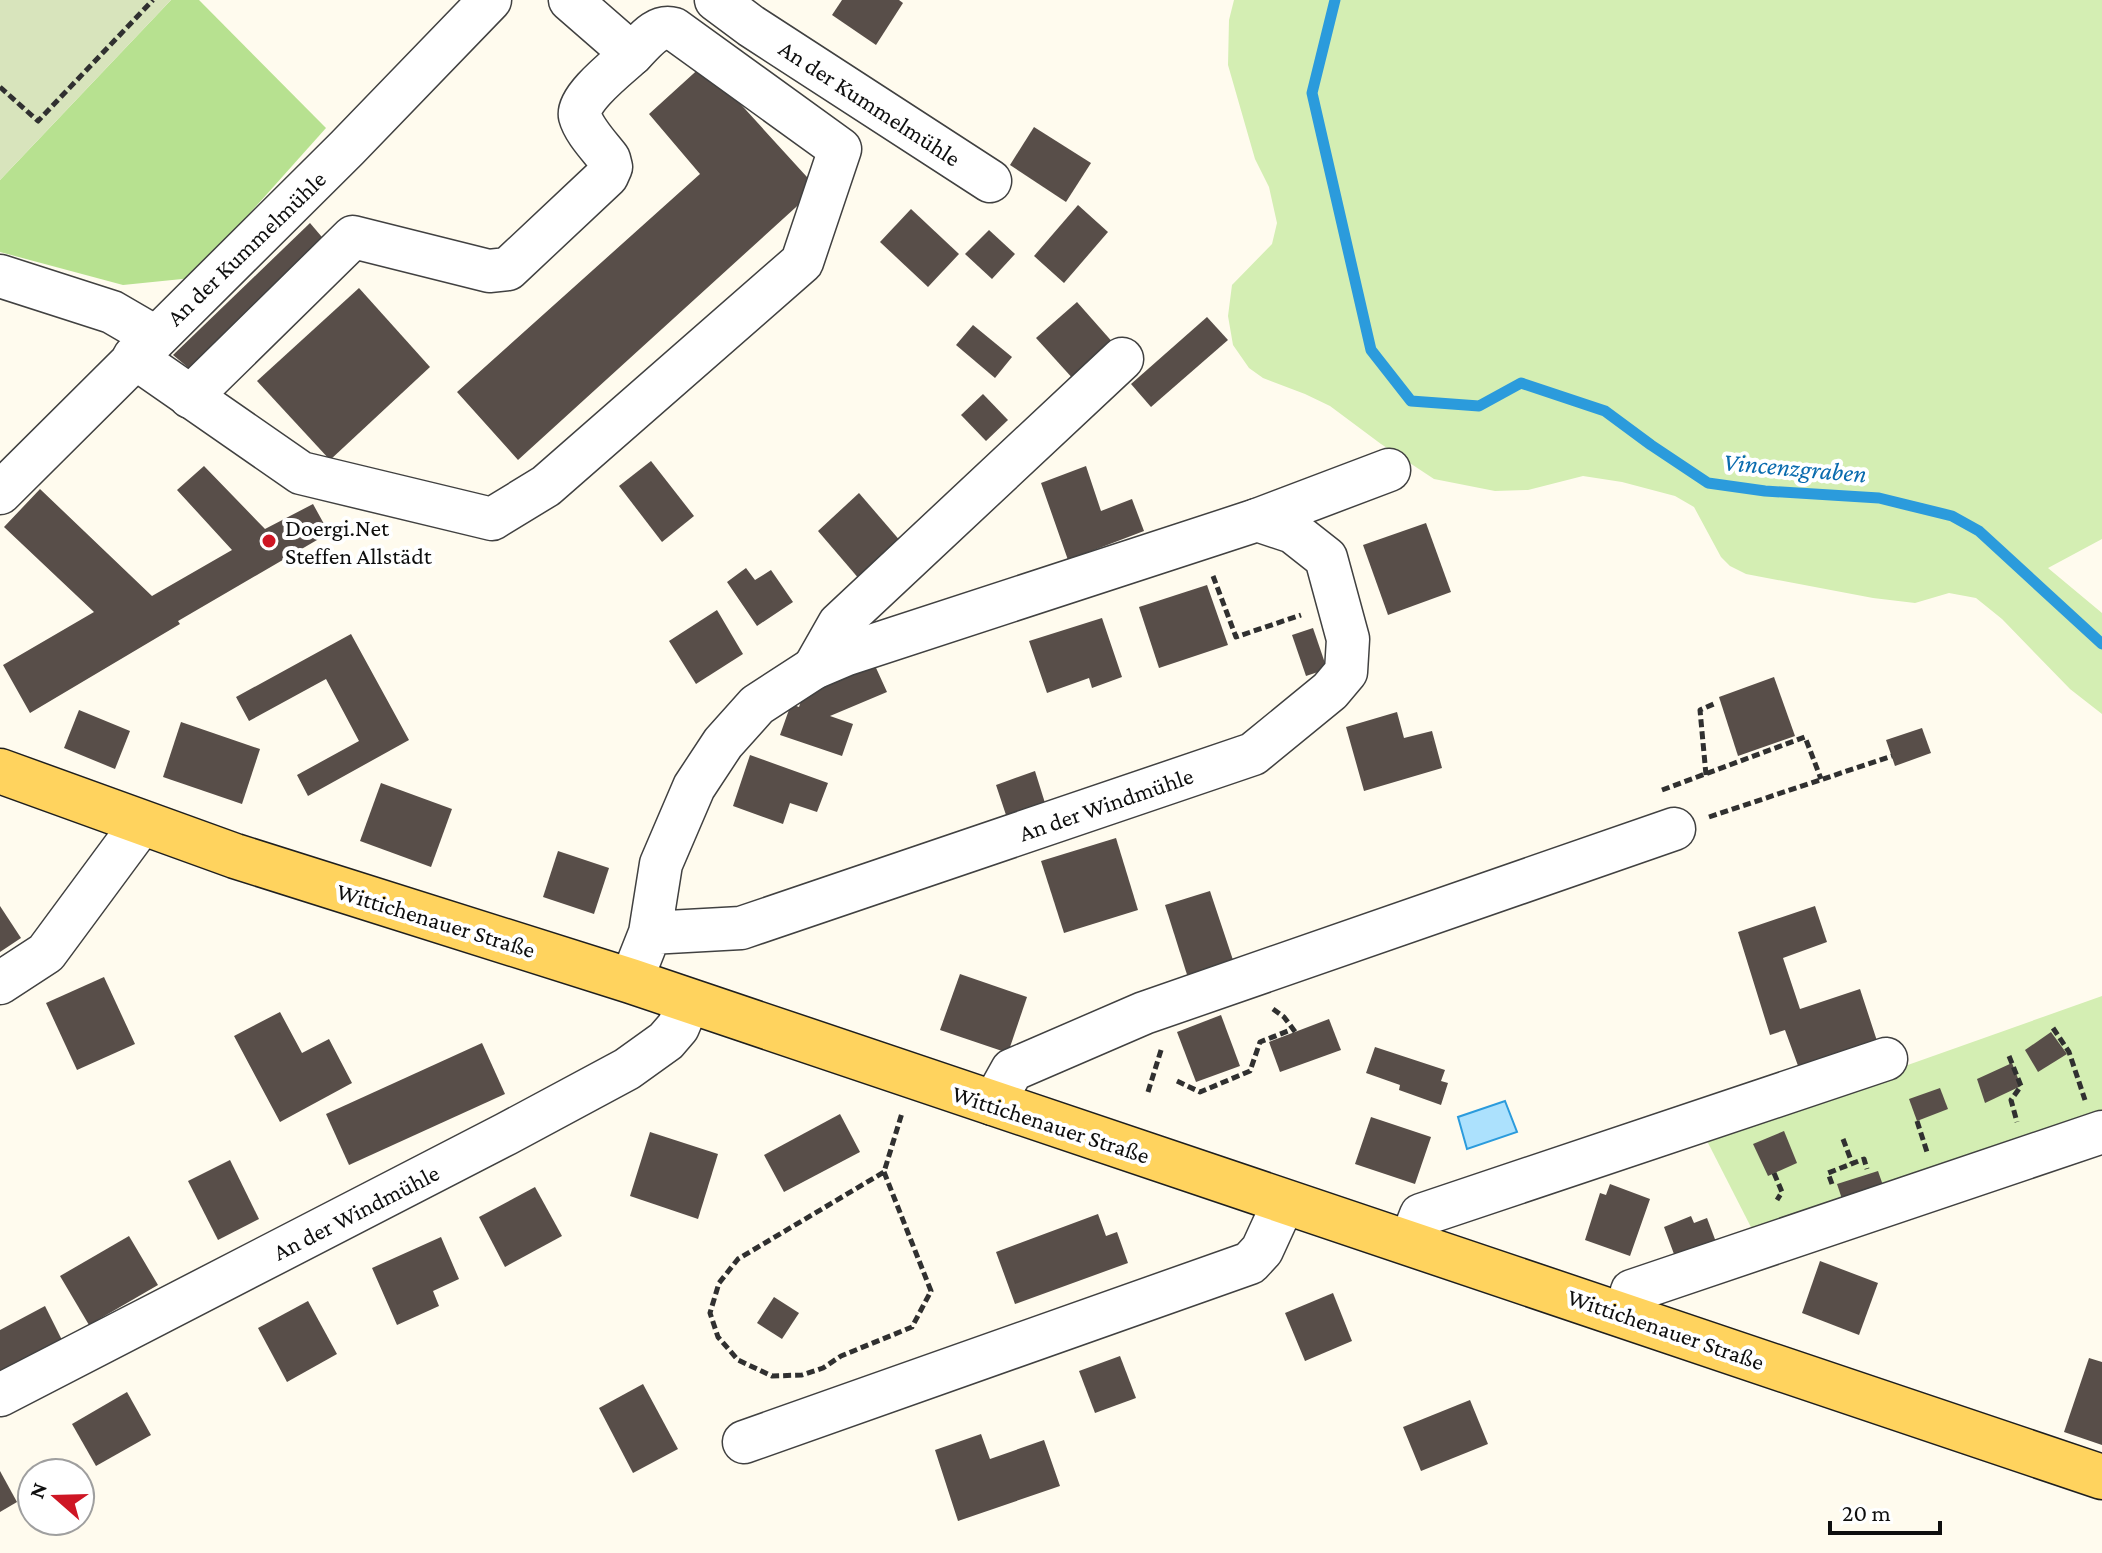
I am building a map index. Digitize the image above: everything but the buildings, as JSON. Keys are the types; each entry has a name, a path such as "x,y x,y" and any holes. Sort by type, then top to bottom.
{"main road":[{"name":"Wittichenauer Straße","path":"0,771 235,856 631,981 2102,1477"}],"street":[{"name":"An der Kummelmühle","path":"0,493 347,148 490,0"},
{"path":"570,0 632,54"},
{"name":"An der Kummelmühle","path":"716,0 763,13 990,181"},
{"path":"0,276 112,312 190,397 301,473 492,519 546,486 802,262 840,149 674,29 668,27 656,31 583,101 579,112 582,122 609,159 611,167 607,176 508,269 489,271 353,237 190,397"},
{"path":"814,668 839,624 1122,359"},
{"path":"631,981 650,933 661,864 694,787 723,743 757,705 814,668 847,654 1257,520 1389,470"},
{"name":"An der Windmühle","path":"650,933 741,928 1253,754 1330,691 1346,672 1348,639 1326,558 1293,532 1257,520"},
{"path":"0,983 46,953 142,823"},
{"path":"993,1104 1012,1070 1144,1013 1674,829"},
{"name":"An der Windmühle","path":"0,1395 627,1069 666,1041 678,1027 689,1001"},
{"path":"1410,1243 1421,1215 1886,1059"},
{"path":"1625,1315 1632,1291 2099,1133"},
{"path":"744,1442 1250,1263 1262,1250 1284,1202"}],"path":[{"path":"0,87 38,121 153,0"},
{"path":"1200,539 1236,637 1339,601"},
{"path":"1706,775 1700,710 1716,703"},
{"path":"1821,779 1805,737 1662,789 1674,829 1892,756"},
{"path":"2053,1028 2069,1052 2099,1133"},
{"path":"1177,1081 1200,1092 1250,1071 1260,1042 1293,1029"},
{"path":"2009,1056 2021,1086 2011,1100 2028,1157"},
{"path":"884,1172 738,1259 719,1283 710,1313 718,1337 738,1360 772,1376 802,1375 912,1327 931,1291 884,1172 904,1104"},
{"path":"1843,1139 1852,1163"}],"green space":[{"path":"0,0 171,0 0,180"},
{"path":"171,0 199,0 326,128 192,278 123,285 0,252 0,180"},
{"path":"1234,0 2102,0 2102,539 2048,568 2102,613 2102,714 2070,689 2002,619 1976,598 1949,593 1915,603 1746,574 1721,557 1694,507 1675,496 1622,482 1583,476 1528,490 1495,491 1434,479 1330,406 1263,378 1249,368 1233,345 1228,316 1232,285 1272,244 1277,223 1269,187 1255,159 1228,65 1229,20"},
{"path":"2102,996 2102,1117 1756,1237 1705,1137"}],"water":[{"path":"1505,1101 1517,1132 1467,1149 1458,1117"}],"waterway":[{"name":"Vincenzgraben","path":"1335,0 1312,93 1371,350 1411,401 1479,406 1521,383 1605,411 1708,483 1765,491 1879,498 1952,516 1979,531 2102,644"}],"place":[{"name":"Doergi.Net Steffen Allstädt","path":"269,541"}]}
